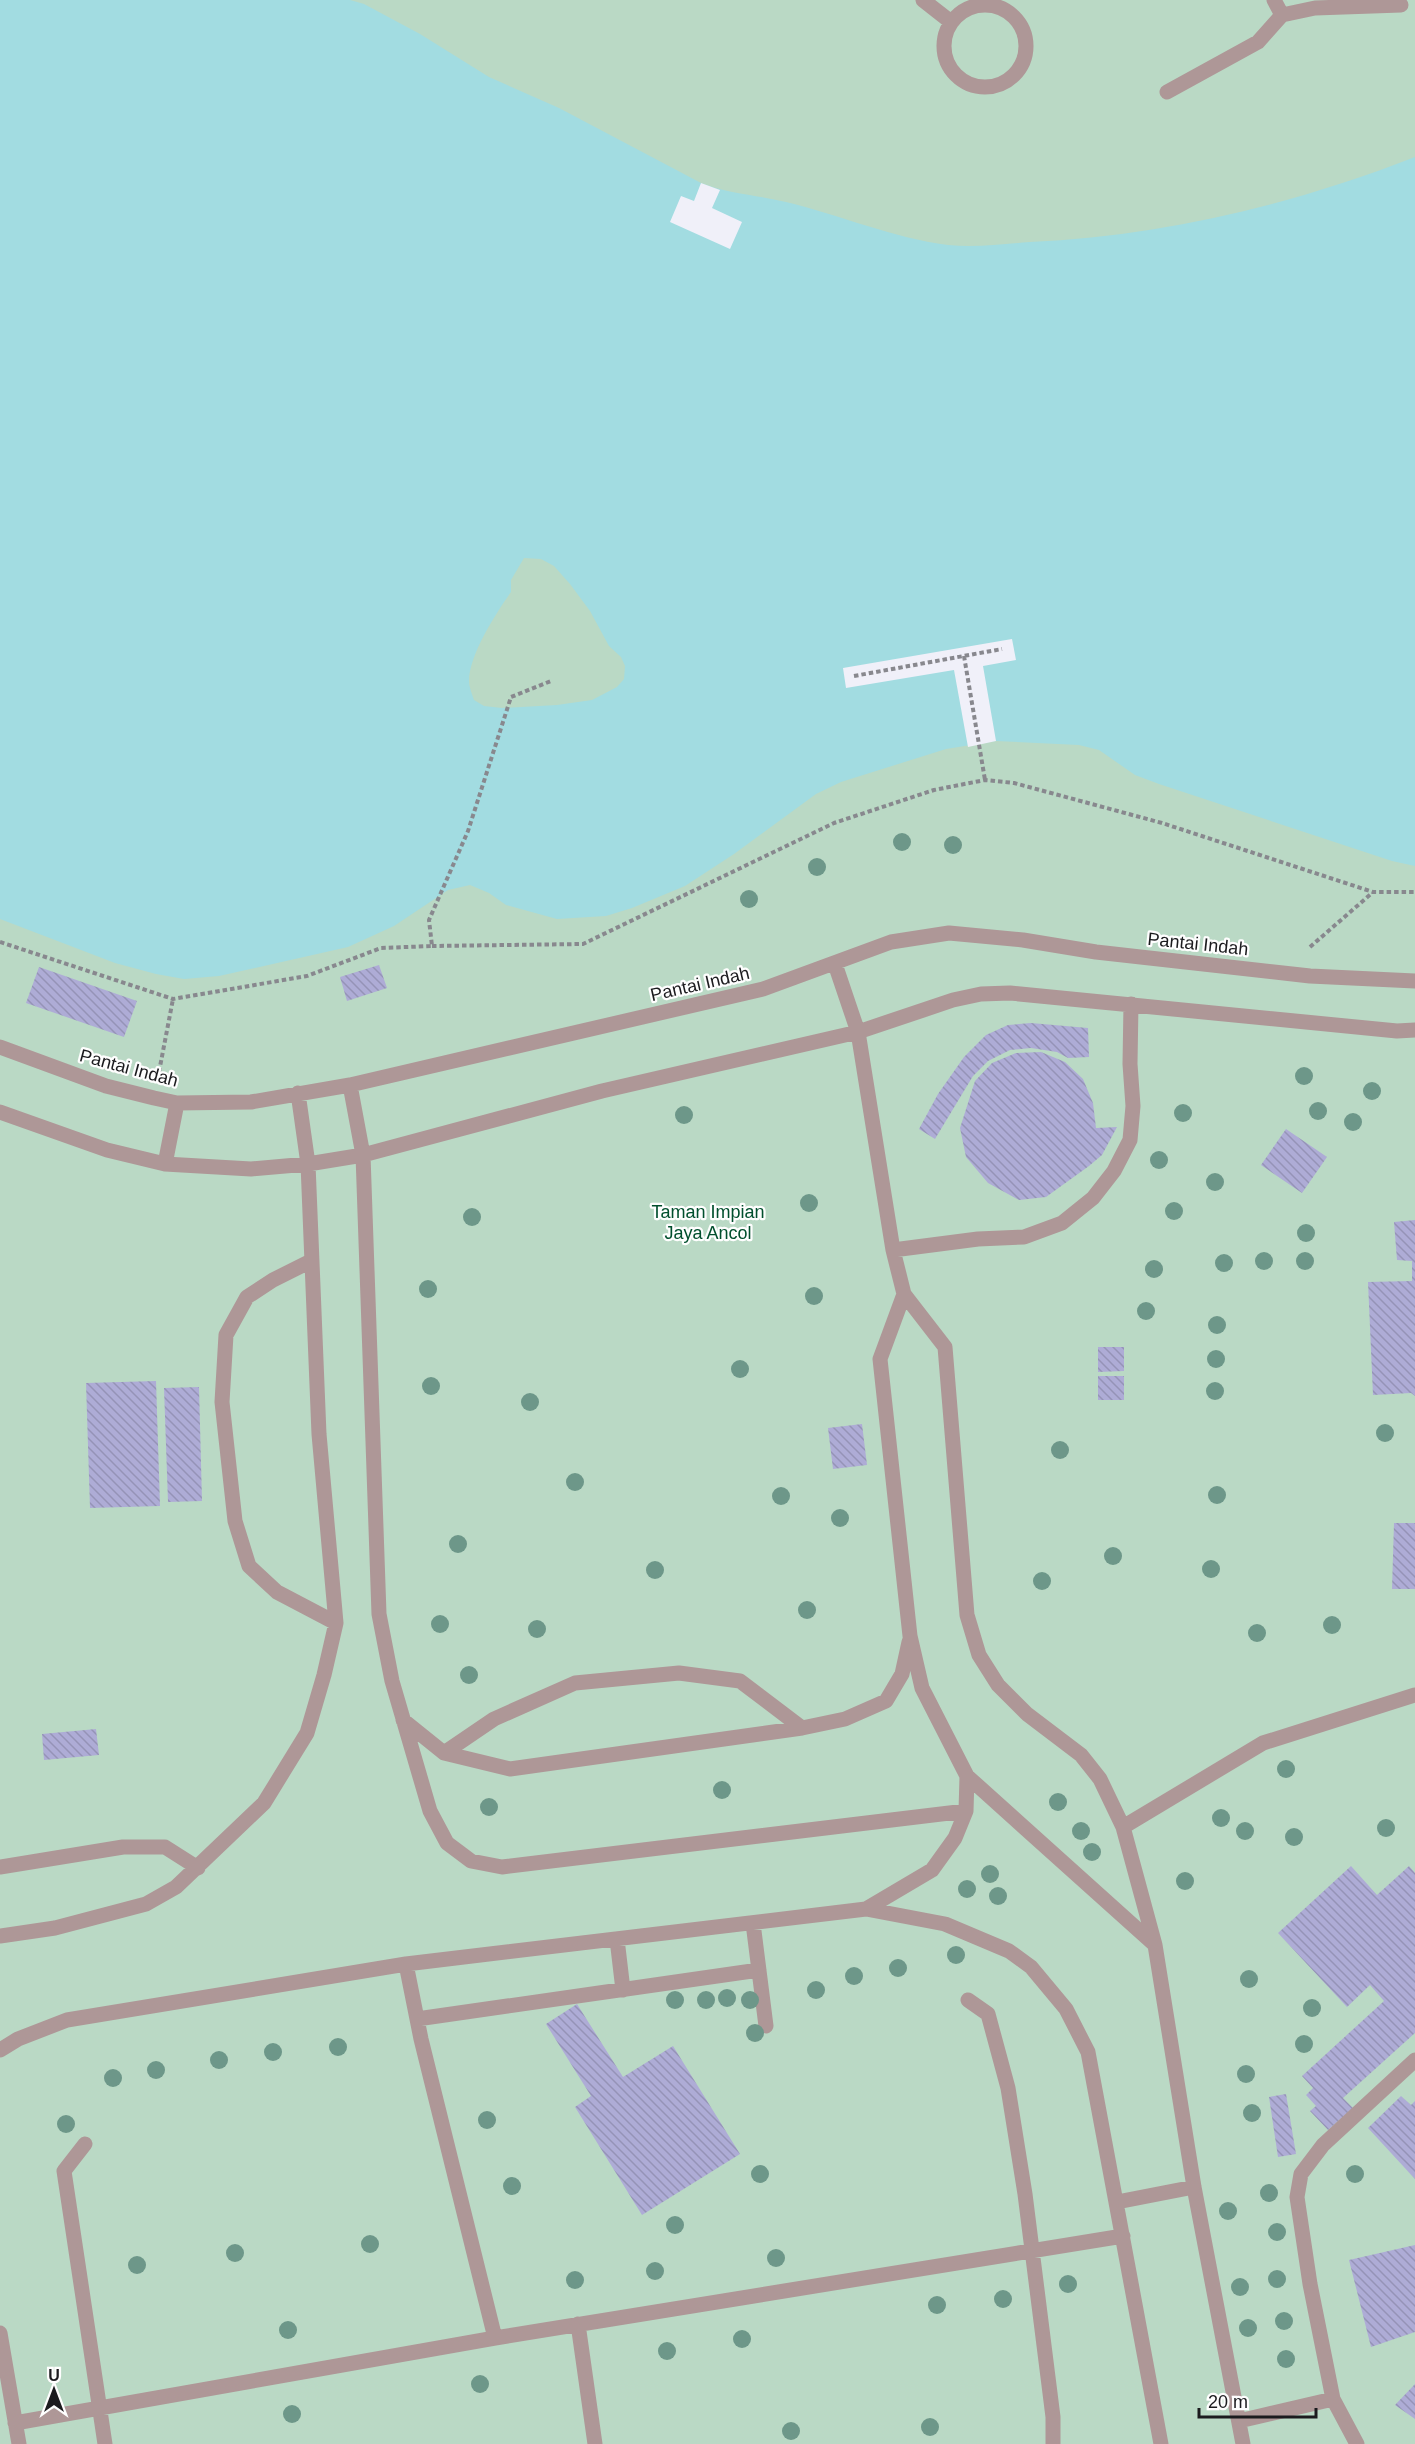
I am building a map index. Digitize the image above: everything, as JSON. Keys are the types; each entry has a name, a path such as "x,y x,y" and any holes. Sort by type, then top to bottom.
{"street":[{"path":"923,0 951,22"},
{"path":"1274,0 1282,15"},
{"path":"1002,4 1018,21 1026,42 1022,64 1018,71 1008,80 986,87 965,82 949,67 943,45 951,22 976,5 1002,4"},
{"path":"1167,92 1258,42 1282,15 1315,8 1401,5"},
{"name":"Pantai Indah","path":"0,1047 106,1086 177,1103 251,1102 350,1085 763,989 891,942 949,933 1023,940 1096,952 1310,976 1415,981"},
{"path":"835,964 858,1032 893,1250 904,1294 945,1347 967,1615 979,1654 998,1685 1027,1714 1081,1755 1100,1779 1123,1827 1155,1945 1194,2187 1243,2444"},
{"path":"0,1112 107,1150 165,1164 251,1169 308,1164 363,1155 602,1091 858,1032 953,1000 981,994 1010,993 1397,1031 1415,1030"},
{"path":"893,1250 978,1239 1024,1237 1062,1223 1093,1198 1114,1171 1130,1140 1133,1106 1130,1064 1131,1004"},
{"path":"350,1085 363,1155 380,1614 392,1681 429,1810 447,1843 471,1861 502,1867 966,1811"},
{"path":"0,1936 56,1928 146,1904 176,1887 264,1803 307,1732 336,1623 319,1434 308,1164 298,1093"},
{"path":"165,1164 177,1103"},
{"path":"311,1261 273,1280 247,1297 226,1335 222,1402 235,1521 249,1566 277,1592 336,1623"},
{"path":"904,1294 880,1359 910,1636 922,1688 967,1776 1155,1945"},
{"path":"404,1720 444,1753 510,1769 802,1728 845,1719 885,1701 902,1674 910,1636"},
{"path":"444,1753 494,1719 575,1683 679,1673 740,1681 802,1728"},
{"path":"1123,1827 1263,1743 1415,1695"},
{"path":"866,1909 932,1870 955,1838 966,1811 967,1776"},
{"path":"0,1867 123,1847 165,1847 198,1868"},
{"path":"0,2050 18,2039 67,2020 406,1964 866,1909 945,1924 1009,1951 1030,1967 1066,2009 1088,2052 1161,2444"},
{"path":"753,1923 766,2026"},
{"path":"617,1939 623,1990"},
{"path":"406,1964 417,2019 495,2338"},
{"path":"417,2019 759,1970"},
{"path":"968,2000 988,2014 1008,2088 1033,2251 1053,2417 1053,2444"},
{"path":"1357,2444 1333,2399 1310,2284 1297,2197 1300,2174 1323,2145 1415,2060"},
{"path":"85,2144 64,2171 105,2444"},
{"path":"1117,2202 1194,2187"},
{"path":"15,2423 495,2338 1123,2236"},
{"path":"579,2324 595,2444"},
{"path":"0,2332 19,2444"},
{"path":"1239,2421 1333,2399"}],"path":[{"path":"854,676 1002,649"},
{"path":"964,656 985,780"},
{"path":"432,946 429,920 468,831 512,697 550,681"},
{"path":"0,942 173,999 307,976 381,948 583,944 834,823 934,790 985,780 1014,783 1162,823 1373,892 1415,892"},
{"path":"1310,976 1310,948 1373,892"},
{"path":"160,1070 173,999"}],"green space":[{"name":"Taman Impian Jaya Ancol","path":"0,0 1415,0 1415,2444 0,2444"}],"water":[{"path":"0,0 350,0 364,4 420,34 489,77 559,108 701,183 722,190 806,207 887,232 948,245 979,246 1079,239 1177,225 1322,190 1415,157 1415,866 1392,861 1159,784 1135,775 1099,750 1079,745 996,741 946,749 841,782 816,794 734,854 685,886 606,916 557,919 506,905 489,893 470,885 448,890 394,926 348,947 219,976 184,979 115,963 0,919","holes":["524,558 541,559 554,566 590,611 609,646 621,657 625,666 624,679 617,687 592,700 557,705 502,708 484,706 474,700 470,686 473,659 491,623 511,592 511,580"]}],"pier":[{"path":"701,183 720,190 712,208 742,222 730,249 670,222 681,196 694,201"},
{"path":"1012,639 1016,660 983,666 996,741 968,747 954,670 846,688 843,668"}],"building":[{"path":"379,965 387,988 347,1001 340,977"},
{"path":"39,967 137,1001 124,1037 26,1003"},
{"path":"1031,1023 1088,1028 1089,1057 1068,1058 1057,1052 1031,1048 1010,1050 988,1061 973,1076 935,1139 919,1129 938,1094 964,1057 986,1035 1008,1025"},
{"path":"1041,1052 1065,1062 1083,1079 1093,1103 1096,1128 1117,1127 1102,1155 1089,1166 1046,1197 1019,1200 988,1183 966,1157 960,1128 975,1081 992,1063 1016,1053"},
{"path":"1286,1129 1327,1157 1302,1193 1261,1165"},
{"path":"1415,1220 1415,1396 1411,1393 1373,1395 1368,1282 1412,1281 1412,1261 1397,1260 1394,1222"},
{"path":"1098,1347 1124,1347 1124,1371 1098,1372"},
{"path":"1098,1376 1124,1376 1124,1400 1098,1400"},
{"path":"156,1381 160,1506 90,1508 86,1383"},
{"path":"199,1387 202,1501 168,1502 164,1388"},
{"path":"862,1424 867,1465 833,1469 828,1428"},
{"path":"1394,1523 1415,1523 1415,1589 1392,1589"},
{"path":"96,1729 99,1755 44,1760 42,1734"},
{"path":"1351,1866 1377,1895 1409,1866 1415,1873 1415,2033 1343,2098 1353,2108 1328,2130 1310,2111 1316,2106 1306,2095 1313,2088 1302,2076 1384,2001 1370,1985 1347,2007 1278,1933"},
{"path":"577,2004 623,2077 673,2046 740,2154 642,2215 575,2107 591,2096 546,2024"},
{"path":"1286,2094 1296,2154 1278,2157 1269,2097"},
{"path":"1401,2096 1411,2105 1415,2101 1415,2179 1368,2128"},
{"path":"1415,2245 1415,2332 1371,2347 1349,2260"},
{"path":"1415,2384 1415,2419 1395,2405"}]}
